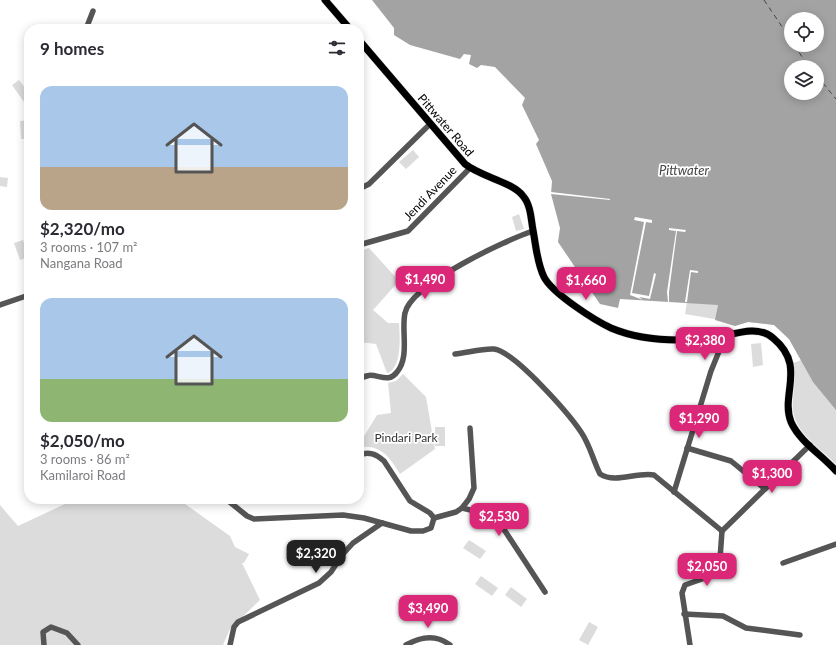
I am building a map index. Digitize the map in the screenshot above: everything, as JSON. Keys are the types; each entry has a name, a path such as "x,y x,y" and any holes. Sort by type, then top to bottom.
{"main road":[{"path":"325,0 346,24"},
{"name":"Pittwater Road","path":"364,48 470,168 512,188 523,196 528,204 542,272 551,288 611,328 636,336 665,340 706,339 757,331 766,333 773,337 786,353 792,372 789,406 790,417 797,432 836,471"}],"street":[{"path":"88,24 93,11"},
{"path":"364,186 430,124"},
{"name":"Jendi Avenue","path":"364,244 408,232 470,168"},
{"path":"364,376 370,374 387,378 394,375 401,367 405,342 405,311 414,298 452,269 533,231"},
{"path":"0,305 24,297"},
{"path":"455,354 494,349 507,355 551,395 576,425 591,450 600,474 611,479 644,473 654,475 722,531"},
{"path":"674,492 711,371 720,349"},
{"path":"434,518 456,512 462,508 469,499 474,488 470,428"},
{"path":"690,645 684,614 682,593 686,585 719,573 722,531 810,445"},
{"path":"688,448 730,461 765,489"},
{"path":"364,454 378,456 384,461 410,501 430,513 434,518"},
{"path":"232,504 247,516 254,519 343,515 382,523 404,530 423,531 431,528 434,518"},
{"path":"462,508 489,516 499,523 545,592"},
{"path":"230,645 235,625 241,619 319,583 331,572 342,555 353,543 382,523"},
{"path":"783,563 836,544"},
{"path":"684,614 723,616 746,628 800,635"},
{"path":"44,645 43,632 51,627 67,633 78,645"},
{"path":"406,645 416,639 429,637 438,639 450,645"}],"green space":[{"path":"19,80 24,86 24,102 12,85"},
{"path":"20,121 24,121 24,139 21,139"},
{"path":"413,150 419,157 406,169 399,162"},
{"path":"0,177 8,178 7,187 0,186"},
{"path":"519,214 524,229 516,231 512,217"},
{"path":"23,240 24,259 20,260 14,243"},
{"path":"369,248 399,281 373,310 388,323 399,323 400,343 398,359 392,370 387,373 376,344 364,343 364,250"},
{"path":"711,299 836,328 836,464 809,440 798,425 793,409 795,375 793,363 801,360 789,339 774,325 748,322 735,326 714,319 685,314 687,302 708,304"},
{"path":"761,343 763,365 753,367 751,344"},
{"name":"Pindari Park","path":"403,374 426,397 435,449 400,474 389,458 380,450 364,447 364,436 377,415 391,413 388,383 396,381"},
{"path":"435,427 445,427 445,446 435,446"},
{"path":"65,504 185,504 230,536 235,547 249,554 244,563 242,563 260,600 230,629 223,645 0,645 0,505 18,526"},
{"path":"469,540 486,551 480,559 463,548"},
{"path":"481,576 498,588 492,596 475,584"},
{"path":"511,587 527,599 521,607 505,595"},
{"path":"589,622 598,627 588,645 579,640"}],"water":[{"name":"Pittwater","path":"372,0 836,0 836,410 813,382 789,339 774,325 748,322 735,326 715,320 718,305 620,299 618,308 600,304 558,242 560,228 551,194 552,181 536,144 539,140 522,105 525,98 495,67 481,65 477,68 469,64 471,55 464,54 460,59 410,45 394,35 394,28"}],"pier":[{"path":"551,192 610,199 610,200 551,194"},
{"path":"635,217 652,220 652,223 646,222 632,293 649,296 654,273 656,274 650,299 639,297 643,300 630,295 644,222 634,220"},
{"path":"669,228 686,230 685,232 677,231 668,302 667,292 676,231 669,230"},
{"path":"690,270 698,271 698,273 691,272 687,302 685,302"}],"ferry route":[{"path":"764,0 784,30"},
{"path":"799,52 804,60"},
{"path":"824,84 836,99"}]}
